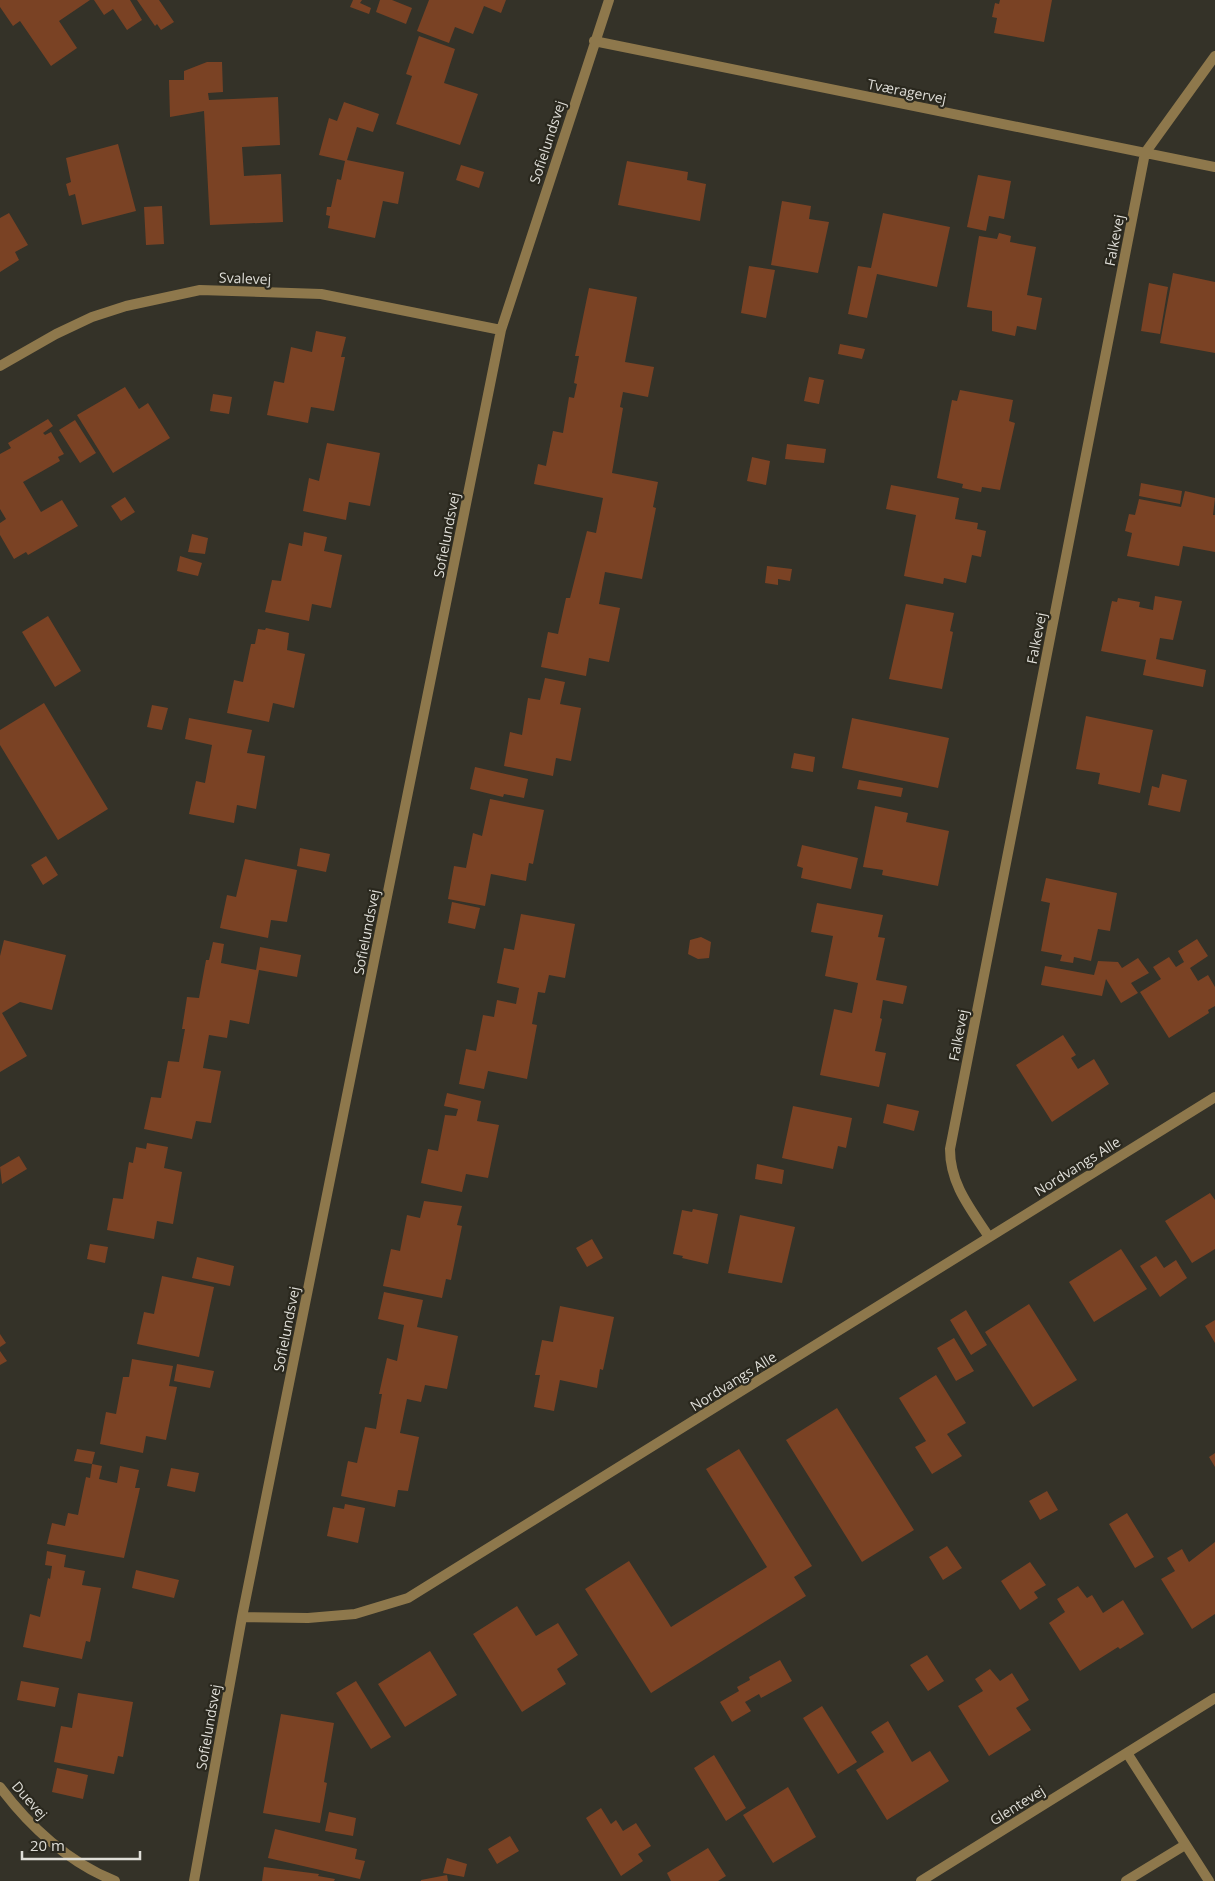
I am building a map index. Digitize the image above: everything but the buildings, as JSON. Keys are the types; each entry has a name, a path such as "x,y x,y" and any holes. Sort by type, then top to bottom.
{"street":[{"name":"Sofielundsvej","path":"194,1881 242,1617 501,330 609,0"},
{"name":"Tværagervej","path":"594,42 1215,167"},
{"name":"Falkevej","path":"989,1237 954,1180 950,1164 950,1149 1145,153 1215,56"},
{"name":"Svalevej","path":"0,366 56,334 92,318 126,306 200,290 321,294 501,330"},
{"name":"Nordvangs Alle","path":"242,1617 308,1618 355,1614 408,1598 1215,1097"},
{"name":"Glentevej","path":"921,1881 1215,1698"},
{"path":"1126,1753 1209,1881"},
{"name":"Duevej","path":"0,1787 19,1813 57,1848 115,1881"},
{"path":"1126,1881 1185,1844"}]}
